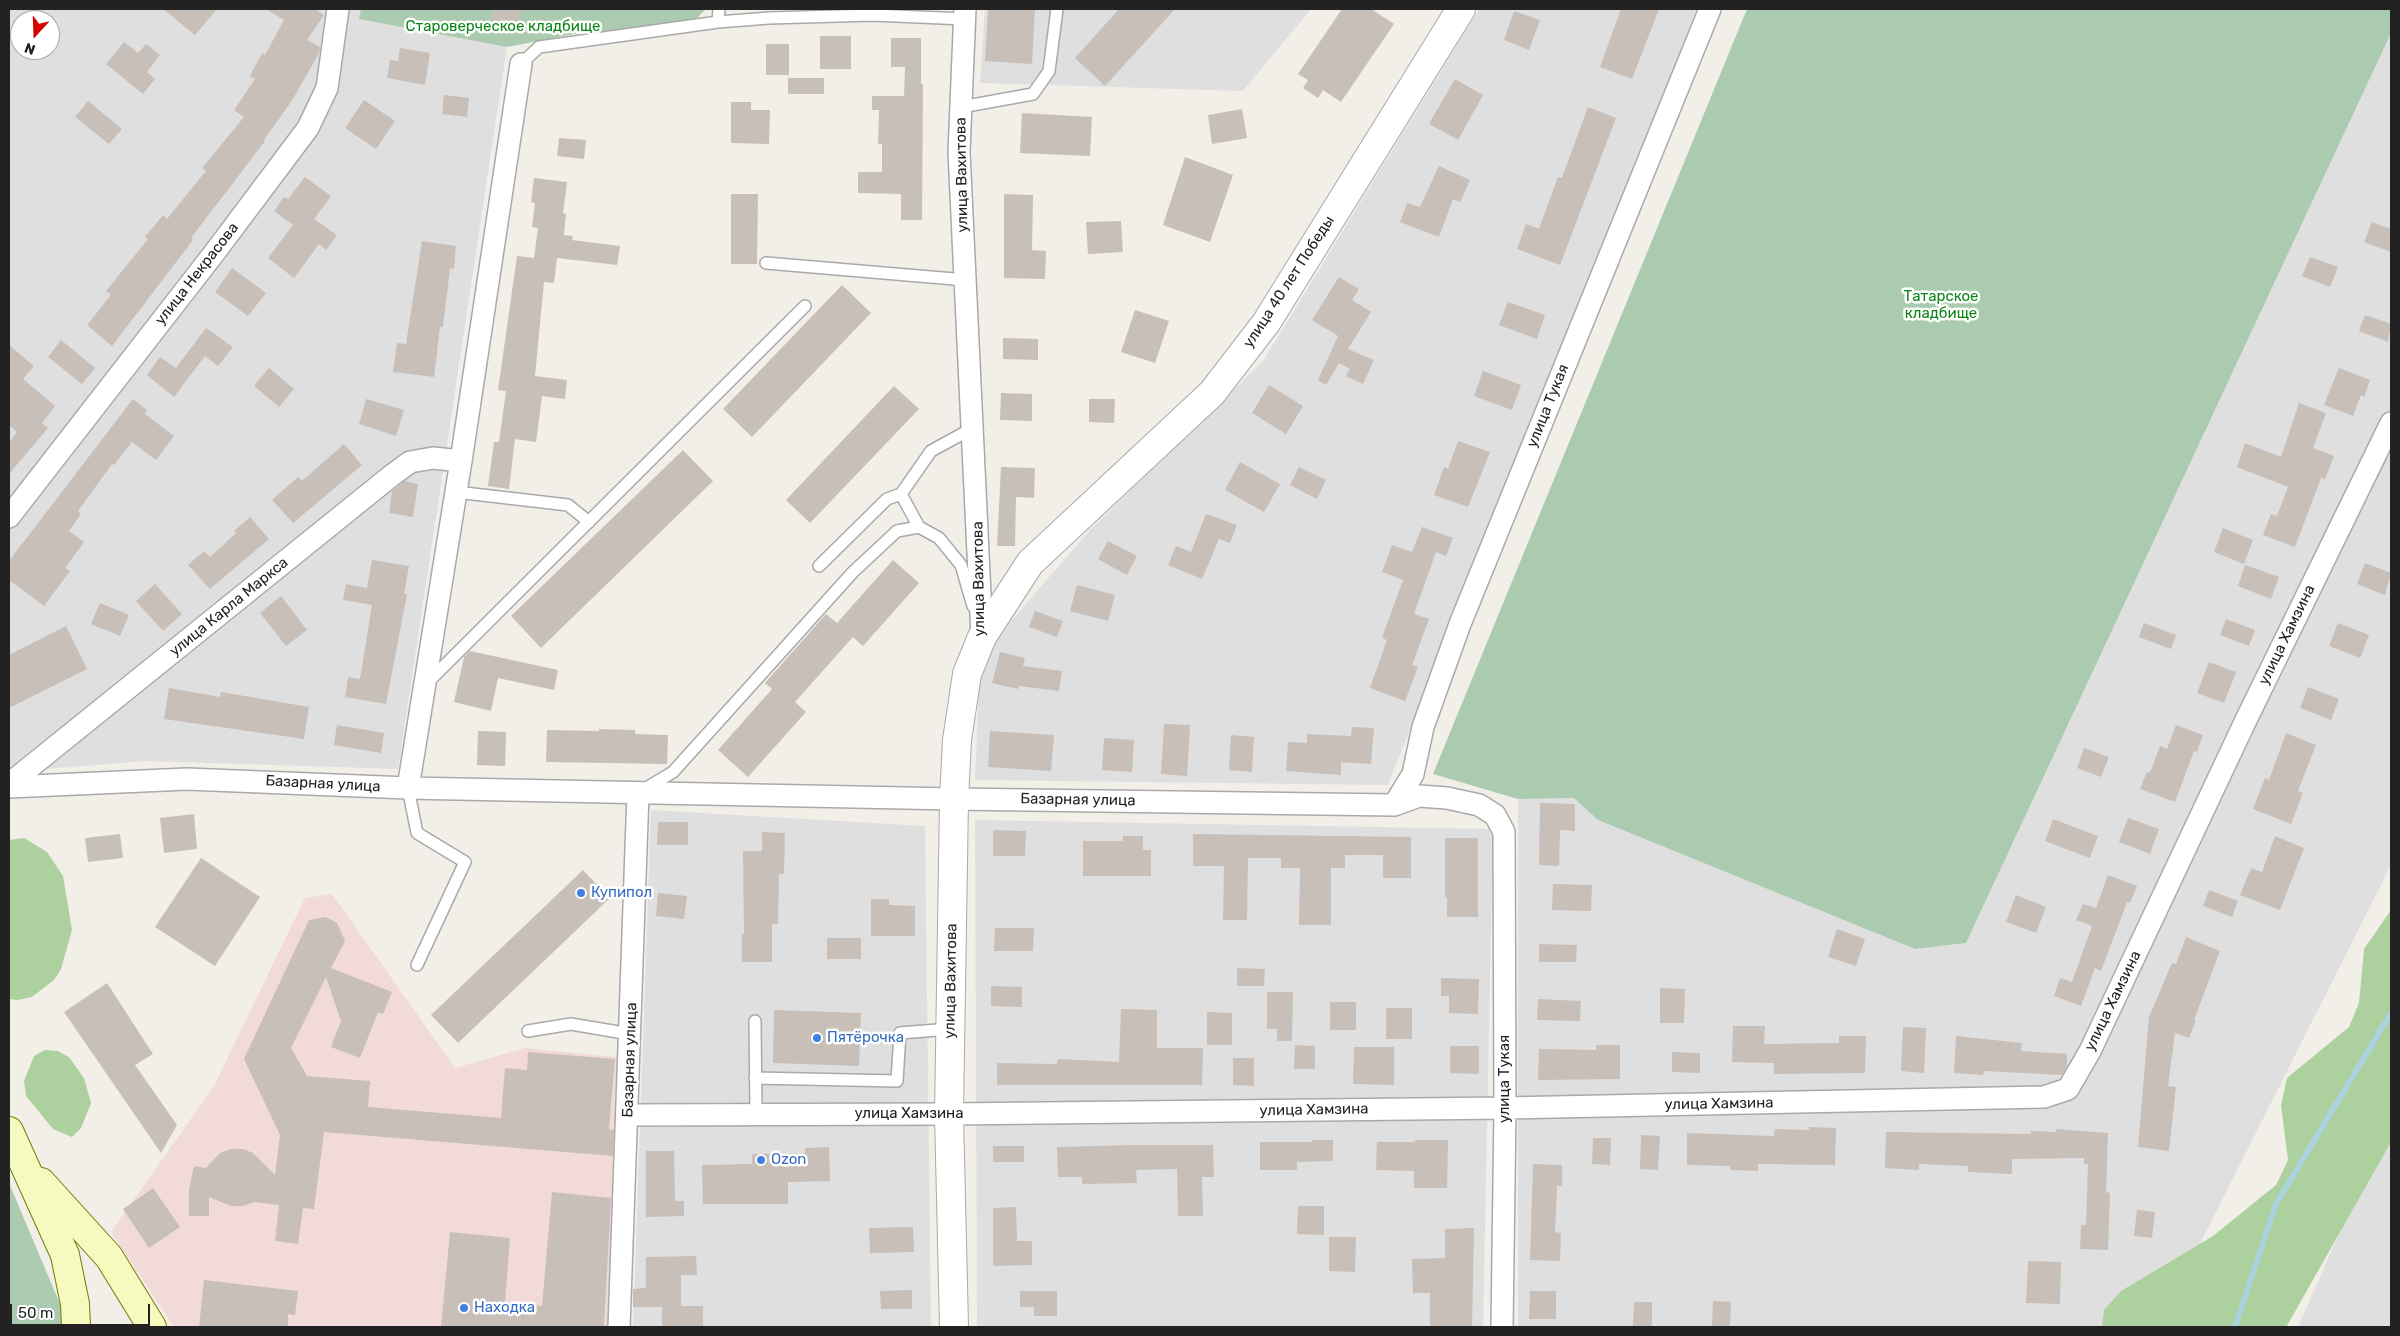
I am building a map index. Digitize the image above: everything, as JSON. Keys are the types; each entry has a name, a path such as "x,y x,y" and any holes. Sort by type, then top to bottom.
{"main road":[{"path":"9,1131 65,1255 75,1304 76,1327"},
{"path":"24,1164 109,1257 152,1327"}],"street":[{"name":"улица Некрасова","path":"9,517 215,252 308,128 327,88 338,9"},
{"name":"улица Тукая","path":"1394,805 1414,774 1423,727 1460,624 1710,9"},
{"name":"улица 40 лет Победы","path":"982,637 1030,563 1212,393 1266,323 1457,10"},
{"name":"улица Вахитова","path":"954,1327 949,1114 954,799 957,740 967,674 982,637 959,152 965,14"},
{"path":"408,788 461,461 521,64"},
{"name":"улица Хамзина","path":"628,1115 949,1114 1505,1108 2044,1097 2068,1089 2090,1051 2245,722 2391,423"},
{"name":"улица Карла Маркса","path":"9,786 410,462 433,458 461,461"},
{"name":"Базарная улица","path":"9,786 187,779 408,788 638,793 1394,805 1419,796 1447,798 1479,805 1495,815 1504,832"},
{"name":"Базарная улица","path":"619,1327 638,793"},
{"name":"улица Тукая","path":"1502,1327 1505,1108 1504,832"}],"lane":[{"path":"718,22 719,9"},
{"path":"961,108 1033,94 1049,71 1057,9"},
{"path":"521,64 539,47 718,22 769,18 965,14"},
{"path":"766,263 966,280"},
{"path":"423,687 805,306"},
{"path":"819,566 887,499 901,494 931,451 973,428"},
{"path":"456,492 568,506 589,522"},
{"path":"901,494 919,527 939,538 961,565 982,637"},
{"path":"638,793 672,772 853,572 877,549 897,531 919,527"},
{"path":"408,788 417,832 465,862 417,965"},
{"path":"755,1021 756,1115"},
{"path":"528,1031 571,1024 630,1034"},
{"path":"755,1078 897,1081 900,1033 950,1029"}],"shaded area":[{"path":"9,9 361,9 360,19 507,47 398,769 147,761 9,772"},
{"path":"985,9 1311,9 1243,91 980,83"},
{"path":"1479,9 1697,9 1388,785 975,780 979,681 999,635 1090,530 1263,361"},
{"path":"2391,33 2391,865 2158,1327 1518,1327 1518,799 1574,798 1598,820 1915,949 1966,943"},
{"path":"651,810 925,826 931,1327 633,1327"},
{"path":"975,820 1493,829 1483,1327 977,1327"},
{"path":"332,894 455,1068 525,1048 626,1058 614,1327 174,1327 111,1232 214,1086 305,898"},
{"path":"2391,1115 2391,1327 2298,1327"}],"green space":[{"name":"Староверческое кладбище","path":"361,9 706,9 687,28 661,34 579,33 507,47 359,19"},
{"name":"Татарское кладбище","path":"1747,9 2391,9 2391,33 1966,943 1915,949 1598,820 1574,798 1518,799 1433,774"},
{"path":"24,838 47,852 63,876 72,930 61,969 54,980 32,997 18,1000 9,999 9,840"},
{"path":"2391,910 2391,1142 2286,1327 2102,1327 2104,1310 2121,1291 2213,1236 2276,1185 2288,1160 2281,1105 2287,1078 2349,1027 2359,1003 2364,949"},
{"path":"45,1050 58,1051 69,1057 84,1078 91,1103 81,1128 72,1137 53,1129 26,1096 24,1081 34,1056"},
{"path":"9,1183 68,1323 68,1327 9,1327"}],"building":[{"path":"163,9 217,9 195,35"},
{"path":"266,9 315,9 324,15 307,40 320,47 319,53 293,99 265,141 191,238 193,240 112,346 87,325 111,295 106,291 148,239 145,237 163,215 167,219 206,171 202,168 244,117 234,110 255,79 250,76 262,53 265,55 284,20"},
{"path":"493,9 520,9 518,34 491,32"},
{"path":"988,9 1035,9 1032,64 985,61"},
{"path":"1119,9 1175,9 1105,86 1075,58"},
{"path":"1342,9 1371,9 1394,24 1341,102 1323,90 1318,98 1303,88 1308,80 1298,74"},
{"path":"1621,9 1659,9 1632,79 1600,67"},
{"path":"1514,11 1540,20 1529,50 1504,40"},
{"path":"820,36 851,36 851,69 820,69"},
{"path":"891,38 921,38 921,84 923,84 922,220 901,220 901,194 858,193 858,172 882,172 882,144 878,144 879,110 872,110 872,96 904,96 905,67 891,67"},
{"path":"124,42 138,53 146,44 160,55 147,72 155,79 143,94 106,64"},
{"path":"766,44 789,44 789,75 766,75"},
{"path":"400,48 430,53 425,85 387,78 390,60 398,61"},
{"path":"788,78 824,78 824,94 788,94"},
{"path":"1455,79 1483,95 1458,140 1429,124"},
{"path":"444,95 469,98 467,117 442,114"},
{"path":"364,100 395,121 376,149 345,128"},
{"path":"88,101 122,129 109,144 75,117"},
{"path":"731,102 751,102 751,110 770,110 769,144 731,143"},
{"path":"1588,107 1616,118 1560,265 1517,249 1526,224 1539,229 1558,177 1562,178"},
{"path":"1242,109 1247,138 1212,144 1208,115"},
{"path":"1022,113 1092,117 1090,156 1020,153"},
{"path":"559,138 586,140 584,159 557,156"},
{"path":"1185,157 1233,175 1210,242 1163,225"},
{"path":"1439,166 1470,180 1460,202 1453,199 1439,237 1400,222 1407,203 1420,207"},
{"path":"305,177 331,196 314,219 337,235 326,250 319,244 294,278 268,258 293,225 274,211 284,197 288,199"},
{"path":"534,178 567,182 563,213 566,214 564,235 573,236 572,240 620,246 617,265 557,258 554,283 544,282 535,376 567,380 565,399 542,396 536,442 515,439 509,489 488,486 494,442 499,442 506,391 498,390 517,256 534,258 538,228 532,227 535,203 531,202"},
{"path":"731,194 758,194 757,264 731,264"},
{"path":"1004,194 1033,195 1032,250 1046,251 1045,279 1004,278"},
{"path":"1121,221 1123,252 1088,254 1086,222"},
{"path":"2372,222 2391,229 2391,252 2364,242"},
{"path":"422,241 456,246 454,269 450,268 443,327 440,327 434,377 393,372 397,343 406,344"},
{"path":"2310,257 2338,267 2330,287 2302,276"},
{"path":"232,268 266,293 248,316 215,292"},
{"path":"1339,277 1359,289 1352,300 1371,312 1348,349 1374,360 1363,384 1346,376 1350,369 1339,363 1326,385 1318,380 1338,336 1312,320"},
{"path":"842,285 871,313 752,437 723,409"},
{"path":"1508,302 1545,315 1537,339 1499,325"},
{"path":"1135,310 1169,321 1155,363 1121,352"},
{"path":"2365,315 2391,324 2388,342 2359,331"},
{"path":"206,328 233,347 218,366 205,356 174,397 147,375 160,357 176,368"},
{"path":"1003,338 1038,339 1038,360 1003,359"},
{"path":"61,340 95,368 82,384 48,357"},
{"path":"9,345 34,366 23,379 55,406 42,423 48,428 9,474 9,443 17,432 9,425"},
{"path":"269,368 294,389 279,407 254,386"},
{"path":"2339,368 2370,380 2364,397 2361,395 2353,416 2324,405"},
{"path":"1483,371 1521,385 1512,410 1474,396"},
{"path":"1269,385 1303,406 1286,434 1252,413"},
{"path":"894,386 919,409 810,523 786,500"},
{"path":"1001,393 1032,394 1032,421 1000,420"},
{"path":"133,399 147,410 145,414 174,436 156,460 132,442 114,465 112,464 78,511 81,514 69,531 84,542 65,568 70,571 44,606 9,580 9,561"},
{"path":"366,399 404,410 396,436 359,424"},
{"path":"1089,399 1115,399 1114,423 1089,422"},
{"path":"2299,403 2326,413 2313,448 2334,456 2325,479 2321,478 2295,547 2263,535 2271,514 2277,516 2288,487 2237,467 2245,443 2281,457"},
{"path":"1458,441 1490,452 1468,507 1434,495 1444,467 1448,469"},
{"path":"344,444 362,465 293,523 272,500 298,477 302,481"},
{"path":"683,450 713,481 541,648 511,616"},
{"path":"1240,462 1280,484 1264,512 1225,490"},
{"path":"1001,467 1035,468 1034,498 1016,497 1015,546 997,546"},
{"path":"1299,467 1326,480 1317,499 1290,485"},
{"path":"405,481 418,484 413,517 389,513 392,491"},
{"path":"1206,514 1237,525 1230,543 1219,539 1202,579 1168,565 1176,546 1191,552"},
{"path":"250,517 269,539 210,589 188,565 204,551 210,557"},
{"path":"1422,527 1453,538 1446,556 1436,552 1414,614 1429,619 1412,665 1418,667 1405,701 1370,688 1387,640 1382,638 1403,580 1382,572 1392,545 1412,552"},
{"path":"2223,528 2253,540 2244,564 2214,552"},
{"path":"1108,541 1137,556 1127,575 1098,559"},
{"path":"372,560 409,566 404,594 407,594 386,704 345,697 348,677 360,679 372,605 343,600 346,584 367,588"},
{"path":"893,560 919,583 863,646 853,637 795,702 806,712 748,777 718,750 772,689 765,683 826,614 837,623"},
{"path":"2365,563 2391,573 2385,595 2357,584"},
{"path":"2245,565 2279,577 2271,599 2238,586"},
{"path":"155,584 182,614 163,631 136,601"},
{"path":"1077,585 1115,595 1108,621 1070,611"},
{"path":"281,596 307,630 286,646 260,613"},
{"path":"100,603 129,615 120,636 91,624"},
{"path":"1035,611 1063,621 1057,637 1029,627"},
{"path":"2226,619 2255,630 2249,646 2220,635"},
{"path":"2144,623 2176,635 2171,649 2139,637"},
{"path":"2338,623 2369,635 2360,658 2329,646"},
{"path":"66,626 87,669 9,708 9,655"},
{"path":"470,651 558,670 554,690 498,678 491,711 454,702 464,657"},
{"path":"1000,652 1025,658 1023,666 1062,671 1059,691 1019,686 1018,689 992,683"},
{"path":"2209,662 2236,672 2224,703 2197,693"},
{"path":"2308,687 2339,699 2331,720 2300,708"},
{"path":"169,688 220,697 221,692 309,707 304,739 164,719"},
{"path":"1164,724 1190,725 1187,776 1161,774"},
{"path":"337,725 384,733 381,753 334,745"},
{"path":"2176,725 2203,735 2197,752 2194,751 2175,802 2140,789 2147,772 2150,773 2160,746 2167,749"},
{"path":"1352,727 1374,728 1371,764 1341,762 1341,775 1286,771 1288,742 1307,743 1307,734 1351,736"},
{"path":"599,729 635,730 635,734 668,735 667,764 546,762 547,730 599,731"},
{"path":"478,731 506,732 505,766 477,765"},
{"path":"990,731 1054,735 1051,771 988,767"},
{"path":"2286,733 2316,745 2298,791 2303,793 2291,824 2253,809 2265,778 2269,780"},
{"path":"1231,735 1254,737 1252,772 1229,770"},
{"path":"1104,738 1134,740 1132,772 1102,770"},
{"path":"2084,748 2109,757 2101,777 2077,768"},
{"path":"1540,803 1575,804 1575,831 1560,830 1559,866 1539,865"},
{"path":"194,814 197,849 164,853 160,818"},
{"path":"2128,818 2159,829 2150,854 2119,842"},
{"path":"2053,819 2098,836 2090,858 2045,841"},
{"path":"658,822 688,822 688,845 657,845"},
{"path":"993,830 1026,831 1025,856 993,856"},
{"path":"762,832 785,833 784,874 779,874 778,924 772,924 772,962 742,962 742,934 744,934 743,851 762,851"},
{"path":"120,834 123,858 88,862 85,838"},
{"path":"1193,834 1411,837 1411,878 1383,878 1383,855 1345,855 1345,868 1331,868 1331,925 1299,925 1300,868 1281,868 1281,858 1248,858 1247,920 1223,920 1224,866 1193,866"},
{"path":"1123,836 1143,836 1143,850 1151,850 1151,876 1083,876 1083,841 1123,841"},
{"path":"2275,836 2304,848 2280,910 2240,895 2251,868 2262,872"},
{"path":"1445,838 1478,838 1478,917 1447,917"},
{"path":"201,858 260,897 215,966 155,927"},
{"path":"583,870 610,898 458,1043 431,1015"},
{"path":"2108,875 2137,886 2130,903 2127,902 2101,971 2095,968 2081,1006 2054,996 2060,978 2072,982 2092,926 2076,920 2083,904 2096,908"},
{"path":"1553,884 1592,885 1591,911 1552,910"},
{"path":"2209,890 2238,901 2232,917 2203,906"},
{"path":"658,893 687,896 684,919 656,916"},
{"path":"2016,895 2046,907 2036,933 2006,922"},
{"path":"871,899 889,899 889,905 915,906 915,936 871,936"},
{"path":"326,917 337,923 345,941 331,968 392,992 383,1014 378,1012 360,1058 331,1047 341,1021 326,977 291,1048 307,1076 370,1081 368,1107 501,1118 505,1068 527,1070 528,1052 615,1059 609,1129 614,1130 613,1156 324,1132 314,1209 303,1208 298,1244 275,1241 279,1205 254,1202 243,1206 231,1206 209,1197 209,1216 189,1216 189,1190 194,1166 206,1168 220,1153 231,1149 243,1149 253,1153 275,1175 280,1135 244,1059 309,920"},
{"path":"995,928 1034,928 1033,951 994,951"},
{"path":"1837,929 1865,939 1856,966 1828,957"},
{"path":"2186,937 2220,951 2189,1038 2175,1033 2168,1086 2176,1087 2169,1151 2138,1147 2149,1017 2172,963 2176,964"},
{"path":"827,938 861,938 861,959 827,959"},
{"path":"1539,944 1577,945 1576,962 1539,962"},
{"path":"1237,968 1265,969 1264,986 1237,986"},
{"path":"1441,978 1479,979 1478,1014 1449,1013 1449,996 1441,996"},
{"path":"107,983 153,1054 135,1065 177,1125 161,1153 64,1012"},
{"path":"991,986 1022,987 1022,1007 991,1006"},
{"path":"1660,988 1685,989 1684,1023 1660,1023"},
{"path":"1267,992 1293,992 1292,1041 1277,1041 1277,1029 1267,1029"},
{"path":"1538,999 1581,1001 1580,1021 1537,1020"},
{"path":"1330,1002 1356,1002 1356,1030 1330,1030"},
{"path":"1386,1008 1412,1008 1412,1039 1386,1039"},
{"path":"1121,1009 1157,1010 1157,1048 1203,1048 1202,1085 997,1085 997,1063 1057,1064 1058,1059 1119,1062"},
{"name":"Пятёрочка","path":"774,1010 861,1013 859,1066 773,1063"},
{"path":"1207,1012 1232,1013 1232,1045 1207,1045"},
{"path":"1733,1026 1765,1026 1764,1044 1839,1043 1839,1036 1866,1036 1865,1073 1774,1074 1774,1063 1732,1062"},
{"path":"1903,1027 1926,1028 1924,1073 1901,1071"},
{"path":"1956,1036 2022,1043 2021,1051 2067,1054 2067,1066 2062,1075 1984,1071 1983,1075 1954,1073"},
{"path":"1295,1045 1315,1046 1315,1069 1294,1069"},
{"path":"1596,1045 1620,1045 1620,1079 1538,1080 1539,1049 1596,1050"},
{"path":"1450,1046 1479,1046 1479,1074 1450,1073"},
{"path":"1354,1047 1394,1047 1394,1085 1353,1084"},
{"path":"1672,1052 1700,1053 1700,1073 1672,1072"},
{"path":"1233,1058 1254,1058 1254,1086 1233,1085"},
{"path":"1809,1127 1836,1128 1835,1165 1758,1164 1758,1171 1730,1170 1730,1166 1687,1165 1687,1133 1774,1136 1775,1129 1809,1130"},
{"path":"2056,1129 2108,1133 2106,1192 2110,1193 2108,1250 2080,1249 2081,1225 2086,1225 2088,1164 2084,1164 2084,1158 2012,1159 2012,1174 1968,1172 1968,1166 1919,1164 1919,1170 1885,1168 1886,1132 2031,1134 2031,1131 2056,1132"},
{"path":"1641,1135 1660,1136 1658,1170 1640,1169"},
{"path":"1593,1138 1611,1138 1610,1165 1592,1164"},
{"path":"1312,1140 1333,1140 1333,1161 1297,1162 1297,1170 1260,1170 1260,1142 1312,1142"},
{"path":"1415,1140 1448,1140 1447,1188 1414,1188 1414,1171 1376,1170 1377,1142 1415,1142"},
{"path":"1213,1145 1214,1177 1202,1177 1203,1216 1178,1216 1177,1169 1136,1170 1137,1183 1082,1184 1082,1177 1058,1177 1057,1147"},
{"path":"993,1146 1024,1146 1024,1162 993,1162"},
{"path":"829,1147 830,1181 788,1182 788,1204 703,1204 702,1165 752,1164 752,1154 805,1153 805,1148"},
{"path":"646,1151 674,1151 675,1201 684,1201 684,1216 646,1217"},
{"path":"1533,1164 1562,1165 1562,1186 1557,1186 1555,1232 1561,1233 1560,1261 1530,1260"},
{"path":"153,1188 180,1227 149,1248 123,1209"},
{"path":"552,1192 611,1198 604,1327 441,1327 450,1232 510,1238 505,1302 542,1306"},
{"path":"1298,1206 1324,1206 1324,1235 1297,1234"},
{"path":"1016,1207 1017,1241 1032,1241 1032,1265 993,1266 993,1208"},
{"path":"2137,1210 2155,1212 2152,1238 2134,1236"},
{"path":"913,1227 914,1252 870,1253 869,1228"},
{"path":"1474,1228 1472,1327 1430,1327 1430,1293 1413,1293 1412,1259 1445,1258 1445,1229"},
{"path":"1329,1237 1356,1237 1355,1272 1329,1271"},
{"path":"696,1256 697,1275 681,1275 681,1306 703,1306 703,1327 662,1327 662,1307 633,1307 633,1289 646,1288 646,1257"},
{"path":"2028,1261 2061,1262 2060,1304 2026,1303"},
{"path":"204,1280 298,1291 295,1315 288,1314 288,1327 199,1327"},
{"path":"912,1290 912,1309 881,1309 880,1291"},
{"path":"1020,1291 1057,1291 1057,1316 1034,1316 1034,1307 1020,1307"},
{"path":"1530,1291 1556,1291 1556,1319 1529,1319"},
{"path":"1713,1301 1731,1302 1730,1327 1712,1327"},
{"path":"1634,1302 1652,1302 1652,1327 1633,1327"}],"waterway":[{"path":"2235,1327 2276,1204 2391,1013"}],"place":[{"name":"Купипол","path":"581,893"},
{"name":"Пятёрочка","path":"817,1038"},
{"name":"Ozon","path":"761,1160"},
{"name":"Находка","path":"464,1308"}]}
